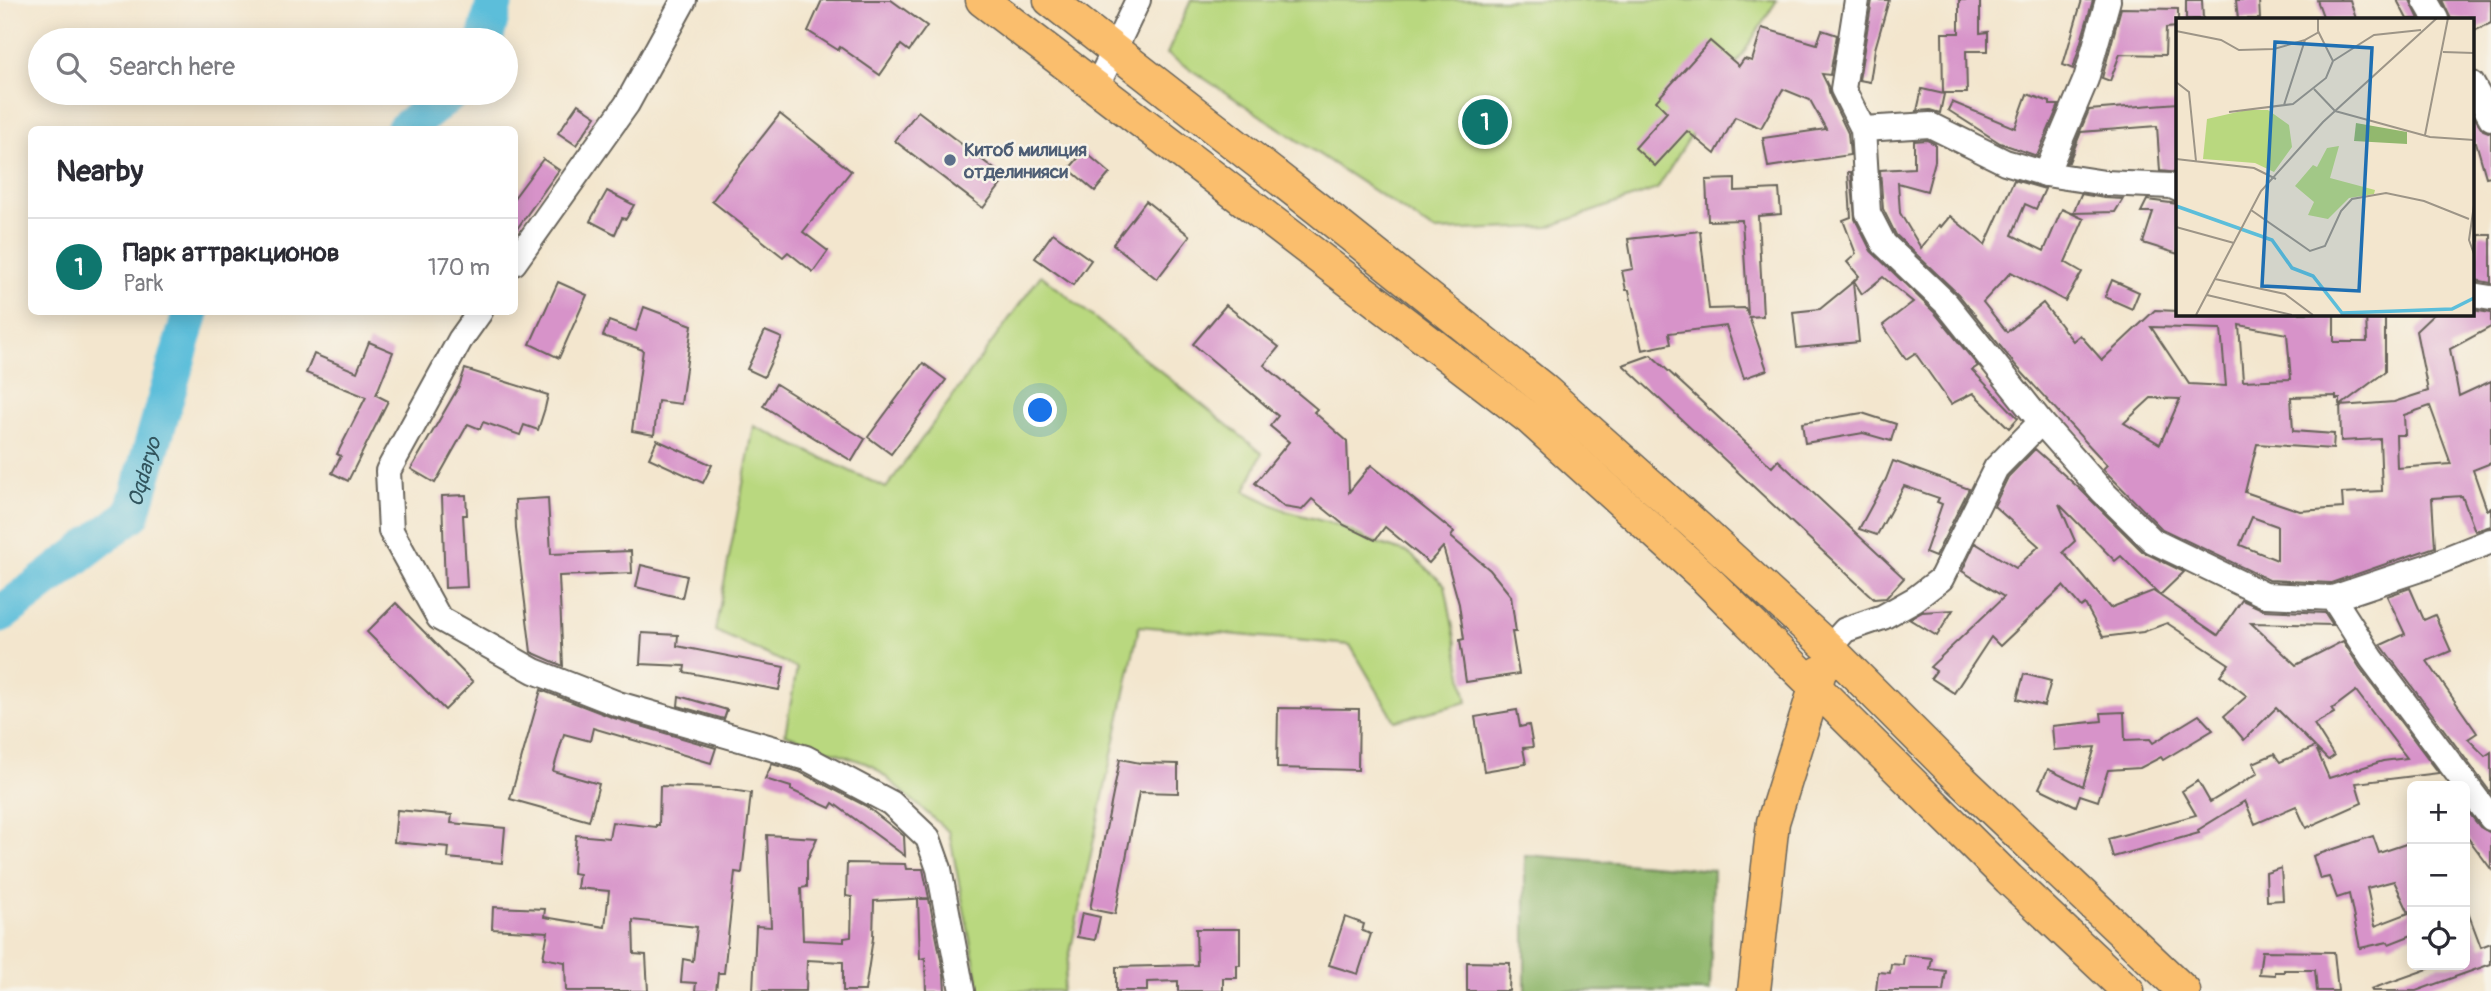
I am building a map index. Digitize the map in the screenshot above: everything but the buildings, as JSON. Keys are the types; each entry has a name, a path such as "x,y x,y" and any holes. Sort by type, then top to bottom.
{"main road":[{"path":"982,0 1529,418 1702,575 2009,879 2128,991"},
{"path":"1050,0 1543,389 1829,648 1950,769 2184,991"},
{"path":"1754,991 1773,822 1814,687 1829,648"}],"street":[{"path":"518,257 626,104 684,0"},
{"path":"1097,86 1138,0"},
{"path":"1857,0 1843,89 1863,129 1868,212 1884,244 1946,303 2041,422 2103,492 2153,541 2265,595 2333,598 2426,568 2491,541"},
{"path":"2046,173 2086,79 2108,0"},
{"path":"2425,0 2435,18"},
{"path":"2474,88 2491,118"},
{"path":"1863,129 1930,125 2006,162 2046,173 2105,183 2176,188"},
{"path":"478,315 460,340 388,471 391,531 439,618 534,671 618,704 806,758 891,803 928,838 939,869 962,991"},
{"path":"1829,648 1845,630 1883,617 1915,600 1941,579 1996,468 2041,422"},
{"path":"2333,598 2372,659 2491,818"}],"green space":[{"path":"1191,0 1777,0 1657,189 1548,227 1435,231 1167,54"},
{"path":"1041,275 1262,453 1245,491 1286,511 1337,525 1371,541 1409,553 1445,585 1467,702 1395,721 1350,645 1139,626 1062,991 980,991 949,832 873,766 785,734 797,668 715,631 754,426 886,488"},
{"path":"1525,855 1713,870 1710,991 1525,991"}],"waterway":[{"name":"Oqdaryo","path":"488,28 495,0"},
{"name":"Oqdaryo","path":"409,126 436,105"},
{"name":"Oqdaryo","path":"0,615 132,514 190,315"}],"place":[{"name":"Парк аттракционов","path":"1485,122"},
{"name":"Китоб милиция отделинияси","path":"950,160"}]}
